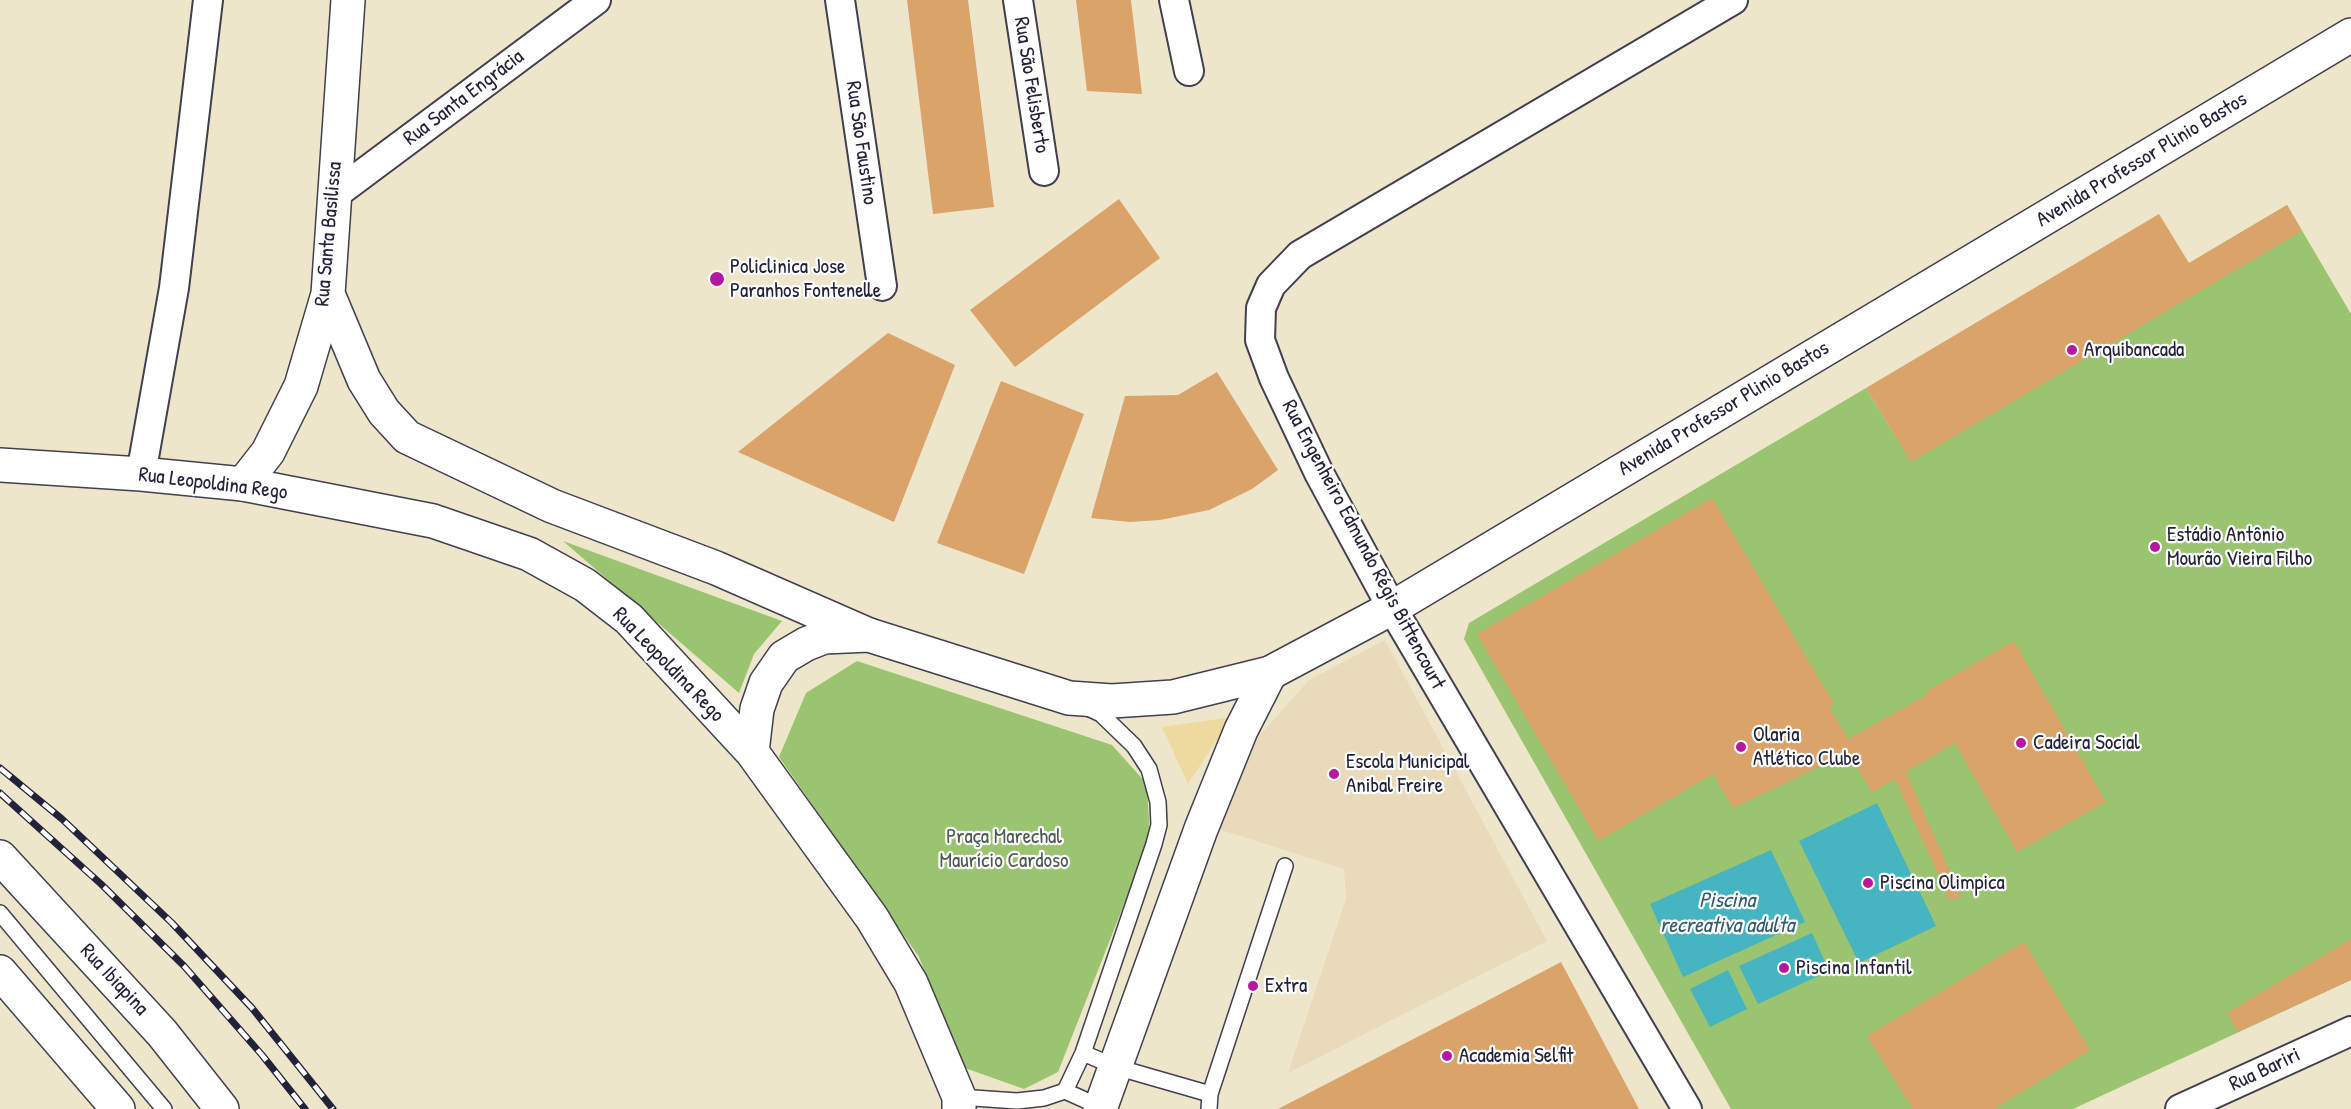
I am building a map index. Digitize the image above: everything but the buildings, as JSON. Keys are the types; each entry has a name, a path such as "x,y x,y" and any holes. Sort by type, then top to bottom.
{"street":[{"path":"141,474 174,288 208,0"},
{"name":"Rua Santa Basilissa","path":"243,484 268,452 302,386 328,294 348,0"},
{"name":"Rua Santa Engrácia","path":"333,196 596,0"},
{"name":"Rua São Faustino","path":"840,0 882,286"},
{"name":"Rua São Felisberto","path":"1018,0 1044,171"},
{"path":"1174,0 1189,71"},
{"name":"Rua Engenheiro Edmundo Régis Bittencourt","path":"1687,1109 1392,608 1319,473 1274,378 1260,340 1261,308 1271,285 1300,255 1733,0"},
{"name":"Avenida Professor Plinio Bastos","path":"1069,698 1112,701 1173,697 1270,673 1392,608 2351,35"},
{"path":"328,294 364,380 384,412 407,437 552,506 716,568 869,635 1069,698"},
{"name":"Rua Leopoldina Rego","path":"0,465 141,474 243,484 434,521 529,554 585,585 629,619 752,752 872,918 911,983 959,1103"},
{"path":"752,752 757,708 766,683 784,657 806,644 825,637 869,635"},
{"path":"1103,1108 1201,829 1241,730 1270,673"},
{"name":"Rua Ibiapina","path":"0,857 162,1033 222,1109"},
{"path":"0,972 118,1109"},
{"name":"Rua Bariri","path":"2180,1109 2351,1030"}],"lane":[{"path":"1065,1091 1083,1053 1159,825 1158,802 1149,769 1134,746 1101,714 1069,698"},
{"path":"1083,1053 1209,1101 1285,866"},
{"path":"0,912 164,1109"},
{"path":"959,1103 1044,1098 1065,1091 1103,1108"}],"shaded area":[{"path":"1385,640 1547,941 1288,1073 1346,899 1344,869 1209,826 1237,761 1309,680"}],"green space":[{"path":"2287,205 2351,314 2351,980 2073,1109 1731,1109 1464,639 1469,623 1866,388 1896,437"},
{"path":"563,541 782,621 754,654 739,693"},
{"name":"Praça Marechal Maurício Cardoso","path":"857,661 1112,745 1147,784 1150,838 1058,1072 1024,1089 962,1067 919,957 779,757 806,693"}],"sand":[{"path":"1232,717 1188,784 1162,727"}],"water":[{"name":"Piscina Olimpica","path":"1877,803 1936,926 1859,963 1799,841"},
{"name":"Piscina recreativa adulta","path":"1771,850 1805,922 1683,977 1650,904"},
{"name":"Piscina Infantil","path":"1812,933 1829,971 1758,1004 1739,966"},
{"name":"Piscina Infantil","path":"1728,970 1747,1009 1710,1027 1690,989"}],"railway":[{"path":"0,768 62,819 172,923 252,1008 333,1109"},
{"path":"0,793 101,884 184,966 262,1055 305,1109"}],"place":[{"name":"Policlinica Jose Paranhos Fontenelle","path":"717,279"},
{"name":"Arquibancada","path":"2072,350"},
{"name":"Estádio Antônio Mourão Vieira Filho","path":"2155,547"},
{"name":"Cadeira Social","path":"2021,743"},
{"name":"Olaria Atlético Clube","path":"1741,747"},
{"name":"Escola Municipal Anibal Freire","path":"1334,774"},
{"name":"Piscina Olimpica","path":"1868,883"},
{"name":"Piscina Infantil","path":"1784,968"},
{"name":"Extra","path":"1253,986"},
{"name":"Academia Selfit","path":"1447,1056"}]}
